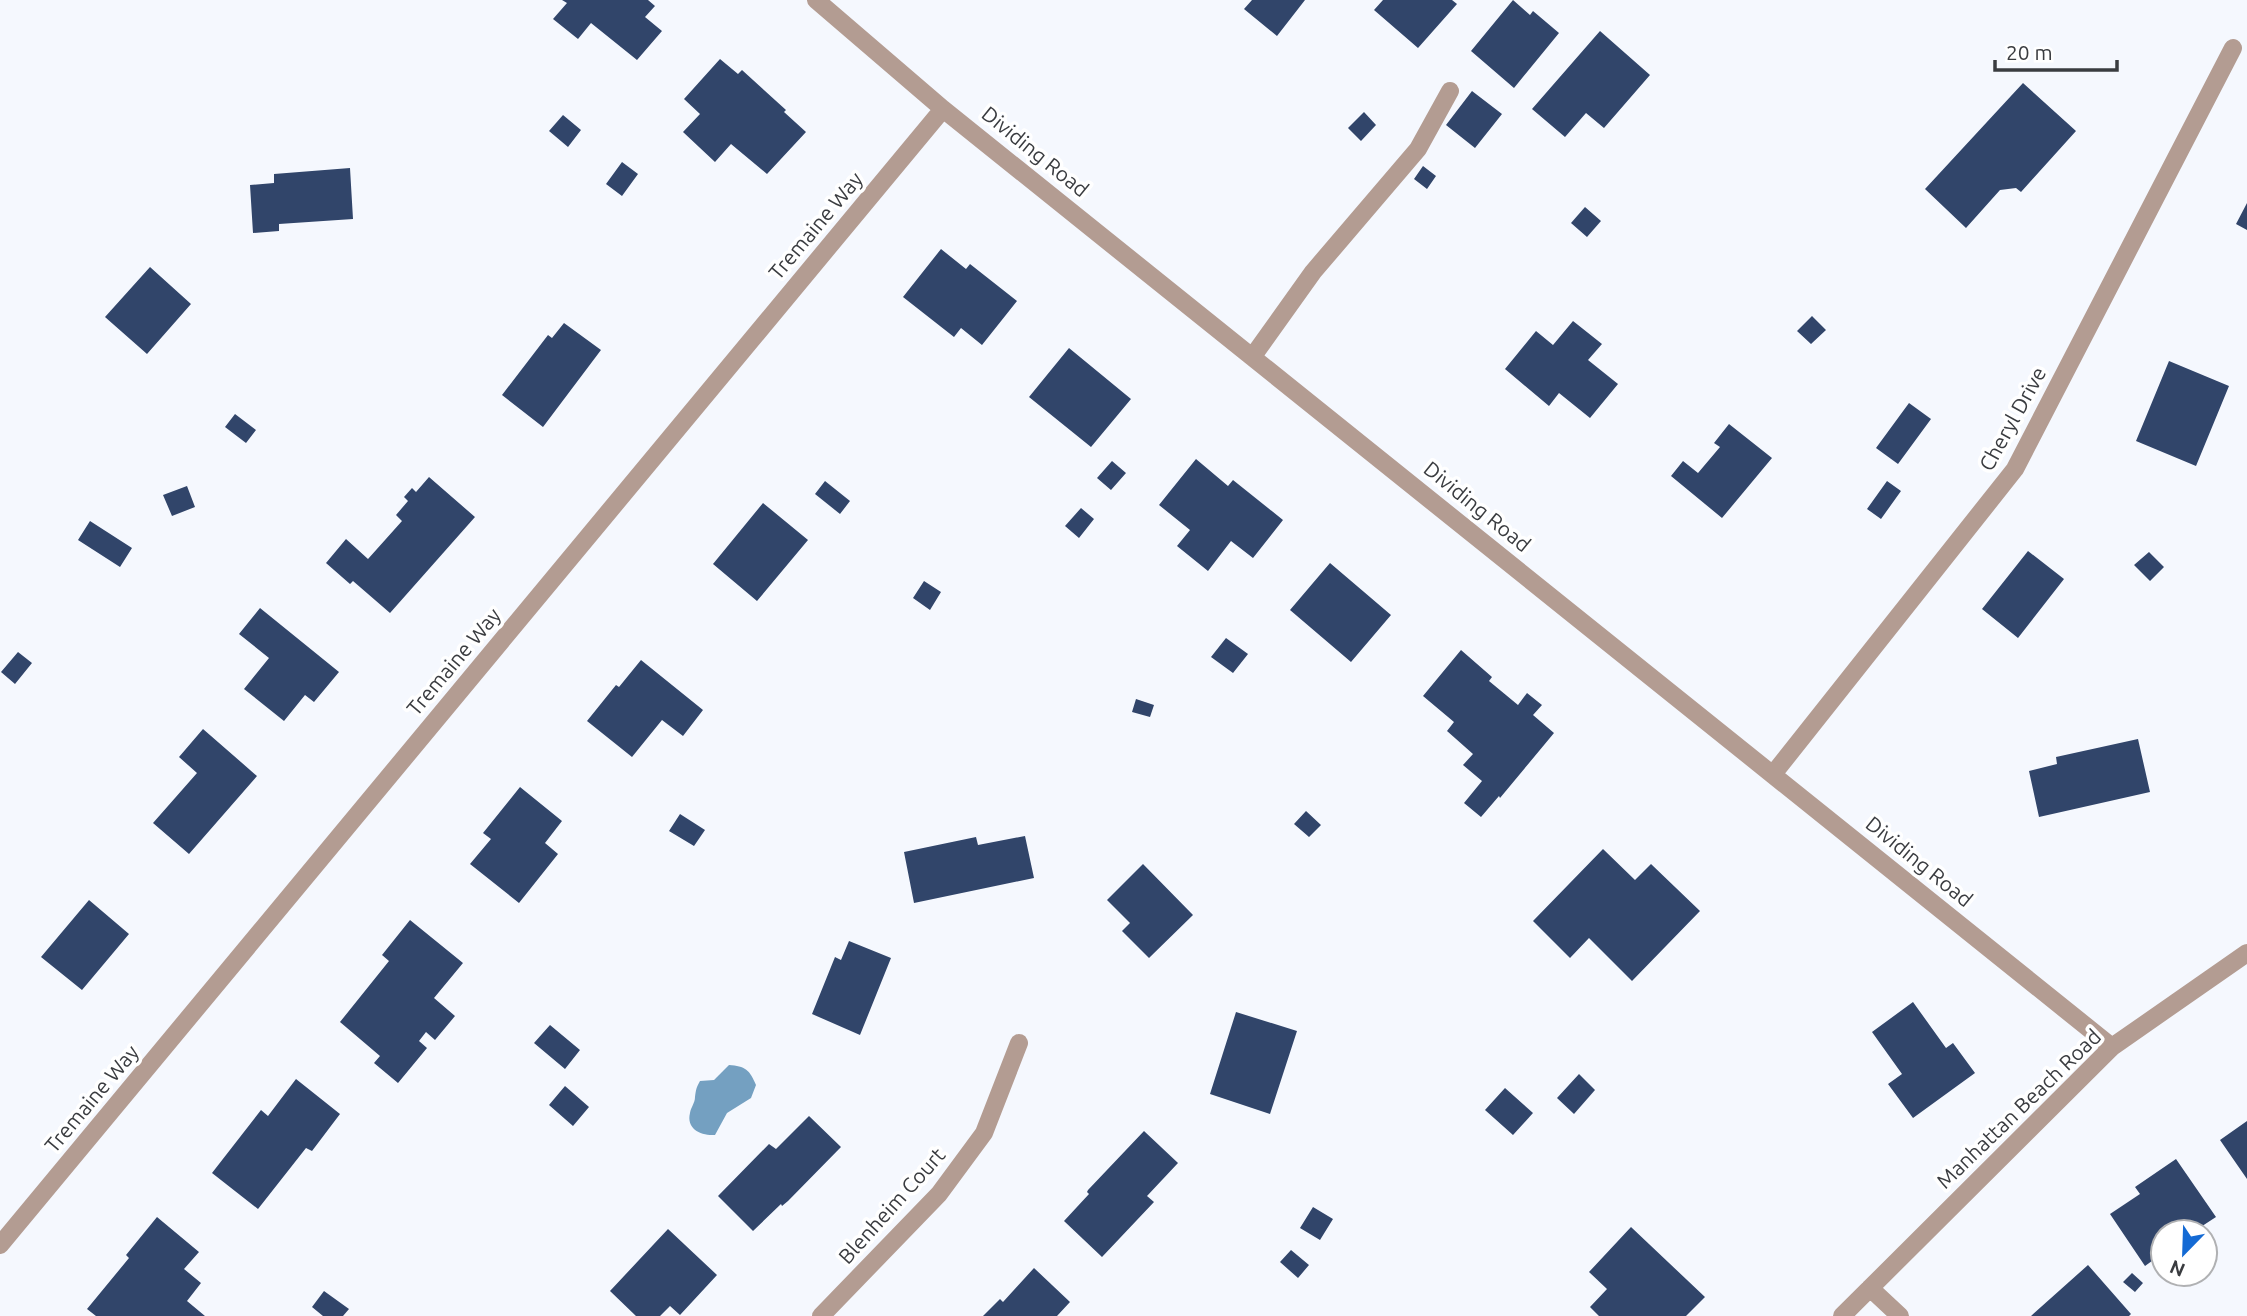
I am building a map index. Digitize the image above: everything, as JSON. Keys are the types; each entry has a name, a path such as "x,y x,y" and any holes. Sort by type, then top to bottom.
{"street":[{"name":"Dividing Road","path":"816,0 943,109 2112,1047"},
{"name":"Cheryl Drive","path":"1774,774 2015,469 2233,48"},
{"path":"1253,356 1313,272 1418,149 1450,92"},
{"name":"Tremaine Way","path":"0,1245 943,109"},
{"name":"Manhattan Beach Road","path":"1842,1316 2112,1047 2247,953"},
{"name":"Blenheim Court","path":"821,1316 939,1194 984,1133 1019,1043"},
{"path":"1870,1288 1900,1316"}],"water":[{"path":"729,1065 739,1066 752,1076 756,1085 751,1098 727,1113 715,1135 700,1133 692,1127 689,1119 698,1085 700,1081 714,1080"}],"building":[{"path":"562,0 648,0 655,6 645,17 662,31 637,60 591,23 578,39 553,19 567,3"},
{"path":"1252,0 1305,0 1277,36 1244,9"},
{"path":"1383,0 1452,0 1457,4 1418,48 1374,10"},
{"path":"1513,0 1530,15 1533,11 1559,33 1514,88 1471,51"},
{"path":"1600,31 1650,75 1604,128 1586,113 1565,137 1532,109"},
{"path":"720,59 738,74 742,70 806,132 767,174 731,144 715,162 683,132 700,114 684,99"},
{"path":"2023,83 2076,131 2021,192 2016,188 2000,190 1966,228 1925,189"},
{"path":"1472,91 1502,114 1475,148 1446,125"},
{"path":"1364,112 1376,125 1361,141 1348,128"},
{"path":"563,115 581,130 568,147 549,131"},
{"path":"622,162 638,174 622,196 606,184"},
{"path":"1423,166 1436,176 1427,189 1414,179"},
{"path":"350,168 353,219 279,224 279,231 253,233 250,185 274,183 274,174"},
{"path":"2247,203 2247,230 2236,224"},
{"path":"1585,207 1601,221 1587,237 1571,223"},
{"path":"941,249 966,269 970,264 1017,301 982,345 961,328 954,337 903,297"},
{"path":"150,267 191,304 147,354 105,317"},
{"path":"1812,316 1826,330 1811,344 1797,331"},
{"path":"1573,321 1602,344 1588,360 1618,384 1590,418 1559,393 1549,406 1505,369 1536,331 1553,345"},
{"path":"564,323 601,350 543,427 502,395 548,335 552,338"},
{"path":"1069,348 1131,399 1091,447 1029,397"},
{"path":"2169,361 2229,386 2196,466 2136,441"},
{"path":"1909,403 1931,419 1898,464 1876,448"},
{"path":"235,414 256,430 246,443 225,427"},
{"path":"1729,424 1772,458 1722,518 1671,476 1683,461 1698,473 1720,447 1714,443"},
{"path":"1196,459 1228,486 1233,480 1283,520 1253,558 1231,541 1208,571 1177,546 1190,530 1159,505"},
{"path":"1112,461 1126,473 1111,490 1097,478"},
{"path":"429,477 475,517 390,613 353,581 350,584 326,563 346,539 368,559 402,521 396,515 408,501 404,497 412,488 416,492"},
{"path":"825,481 850,501 840,514 815,494"},
{"path":"1887,481 1901,491 1881,519 1867,509"},
{"path":"187,486 195,507 172,516 163,495"},
{"path":"763,503 808,540 757,601 713,564"},
{"path":"1081,508 1094,519 1079,538 1065,526"},
{"path":"90,521 132,548 120,567 78,540"},
{"path":"2028,551 2064,579 2018,638 1982,609"},
{"path":"2149,552 2164,567 2150,581 2134,565"},
{"path":"1330,563 1391,615 1351,662 1290,610"},
{"path":"924,581 941,592 930,610 913,598"},
{"path":"260,608 339,672 314,702 305,695 284,721 244,689 269,658 239,634"},
{"path":"1226,638 1248,654 1233,673 1211,657"},
{"path":"1461,650 1492,677 1489,681 1518,705 1527,693 1542,705 1533,715 1554,733 1481,817 1464,803 1482,781 1463,765 1473,754 1447,731 1454,722 1423,696"},
{"path":"18,652 32,663 15,684 1,672"},
{"path":"641,660 703,710 683,736 662,720 632,757 587,721 616,685 619,687"},
{"path":"1136,699 1154,705 1150,717 1132,712"},
{"path":"203,729 257,776 189,854 153,823 197,773 179,757"},
{"path":"2138,739 2150,792 2039,817 2029,771 2057,764 2056,757"},
{"path":"520,787 562,821 545,843 558,854 519,903 470,864 491,839 483,833"},
{"path":"1306,811 1321,825 1309,837 1294,824"},
{"path":"680,814 705,830 694,846 669,831"},
{"path":"1025,836 1034,878 914,903 904,852 976,837 978,845"},
{"path":"1603,849 1635,880 1651,864 1700,911 1632,981 1589,938 1570,958 1533,921"},
{"path":"1143,864 1193,915 1149,958 1122,931 1130,923 1107,900"},
{"path":"89,900 129,934 82,990 41,957"},
{"path":"410,920 463,963 434,998 455,1016 435,1040 426,1032 419,1041 427,1048 398,1083 374,1063 380,1056 340,1022 389,961 382,955"},
{"path":"849,941 891,958 860,1035 812,1014 835,957 841,960"},
{"path":"1913,1002 1946,1048 1953,1043 1975,1073 1913,1118 1888,1084 1902,1074 1872,1032"},
{"path":"1236,1012 1297,1031 1270,1114 1210,1094"},
{"path":"550,1025 580,1050 565,1069 534,1043"},
{"path":"1579,1074 1595,1090 1574,1114 1557,1098"},
{"path":"296,1079 340,1114 312,1151 306,1148 258,1209 212,1173 261,1110 268,1116"},
{"path":"565,1086 589,1107 573,1126 549,1105"},
{"path":"1505,1088 1533,1113 1513,1135 1485,1110"},
{"path":"809,1116 841,1147 788,1201 782,1206 781,1204 753,1231 718,1196 769,1144 776,1149"},
{"path":"2247,1121 2247,1179 2220,1140"},
{"path":"1144,1131 1178,1163 1147,1196 1154,1202 1102,1257 1064,1221 1089,1194 1088,1190"},
{"path":"2176,1159 2216,1217 2149,1218 2149,1263 2145,1266 2110,1214 2140,1194 2135,1187"},
{"path":"1313,1207 1333,1219 1320,1240 1300,1228"},
{"path":"157,1217 199,1252 184,1269 201,1283 187,1301 205,1316 96,1316 87,1309 129,1258 126,1255"},
{"path":"1631,1227 1705,1297 1686,1316 1599,1316 1590,1307 1607,1289 1589,1272"},
{"path":"668,1229 717,1275 680,1315 670,1306 660,1316 636,1316 610,1291"},
{"path":"1291,1250 1309,1265 1298,1278 1280,1262"},
{"path":"2088,1265 2131,1314 2129,1316 2031,1316"},
{"path":"1034,1268 1070,1302 1057,1316 983,1316 1000,1299 1003,1302"},
{"path":"2132,1273 2143,1283 2135,1292 2123,1282"},
{"path":"324,1291 349,1309 343,1316 323,1316 312,1307"}]}
